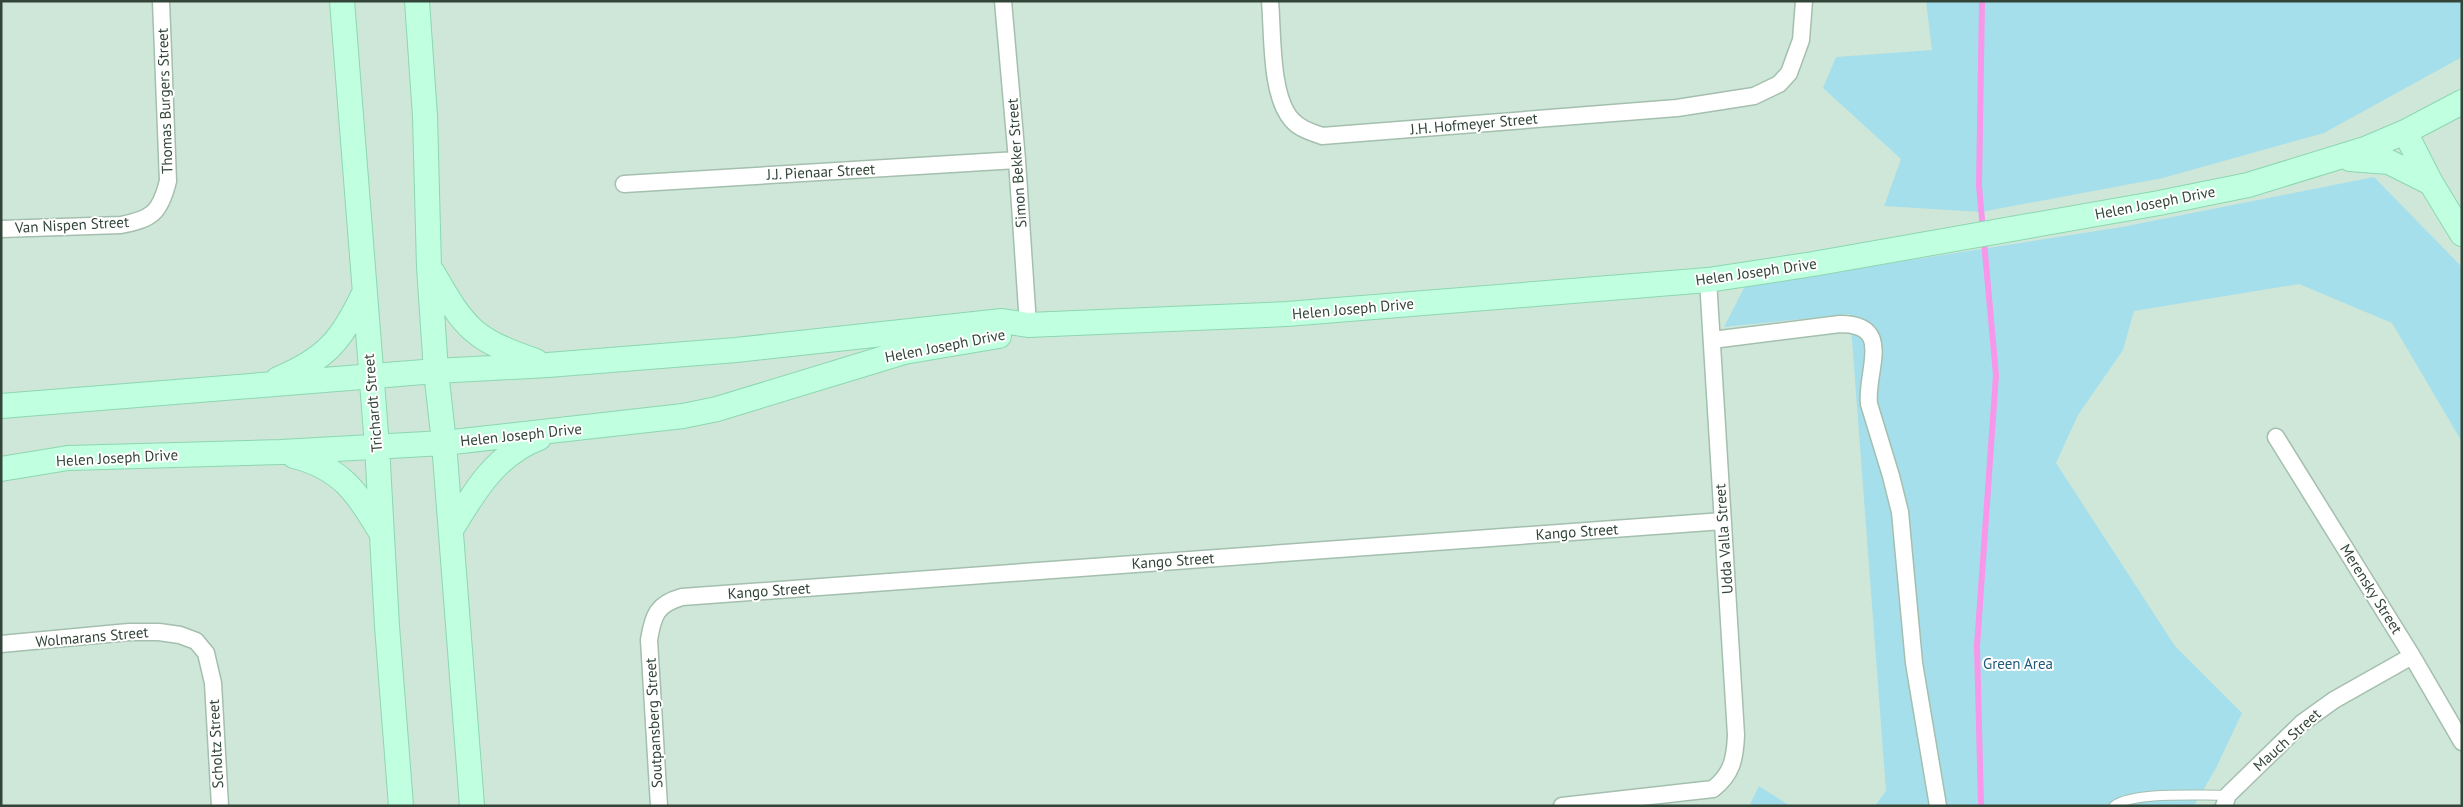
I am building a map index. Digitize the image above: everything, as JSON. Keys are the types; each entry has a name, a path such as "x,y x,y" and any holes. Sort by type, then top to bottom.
{"street":[{"name":"Thomas Burgers Street","path":"161,1 168,162 168,181 163,200"},
{"name":"Trichardt Street","path":"342,1 377,446 400,806"},
{"path":"416,1 425,116 429,267 436,371 444,443 472,806"},
{"name":"Simon Bekker Street","path":"1003,1 1017,160 1028,325"},
{"name":"J.H. Hofmeyer Street","path":"1270,1 1277,84 1282,105 1292,121 1307,131 1322,136 1677,108 1754,96 1779,84 1789,73 1802,40 1804,1"},
{"name":"Helen Joseph Drive","path":"1,406 371,378 436,371 548,365 736,350 1002,321 1028,325 1287,314 1708,280 1860,256 2159,204 2248,185 2335,160 2405,132 2462,102"},
{"path":"2405,132 2431,183 2462,234"},
{"name":"J.J. Pienaar Street","path":"624,184 1017,160"},
{"path":"2335,160 2376,160 2389,162 2431,183"},
{"name":"Van Nispen Street","path":"1,229 114,225 140,221 154,214 163,200"},
{"path":"429,267 455,312 480,337 496,346 548,365"},
{"name":"Udda Valla Street","path":"1562,806 1713,789 1732,770 1736,735 1708,280"},
{"path":"262,386 310,364 332,346 347,326 364,293"},
{"path":"1712,340 1840,324 1860,327 1868,332 1872,340 1875,360 1868,395 1869,404 1900,512 1914,663 1938,806"},
{"name":"Helen Joseph Drive","path":"1,469 68,458 281,452 444,443 683,416 718,409 904,352 1010,334 1028,325"},
{"path":"451,530 497,463 526,443 557,431"},
{"name":"Merensky Street","path":"2276,437 2412,656 2462,742"},
{"path":"281,452 307,459 337,474 353,488 382,535"},
{"name":"Kango Street","path":"649,640 651,625 658,610 668,601 682,598 1723,521"},
{"name":"Wolmarans Street","path":"1,644 129,632 159,632 180,635 196,641 206,653 213,683"},
{"name":"Soutpansberg Street","path":"649,640 659,806"},
{"name":"Mauch Street","path":"2226,801 2302,723 2334,700 2412,656"},
{"name":"Scholtz Street","path":"213,683 220,806"}],"lane":[{"path":"2114,806 2132,799 2156,796 2226,801"}],"shaded area":[{"path":"1,1 2462,1 2462,806 1,806"}],"green space":[{"path":"1926,1 2462,1 2462,57 2324,133 2163,178 1981,212 1884,206 1901,159 1823,88 1836,57 1932,50"},
{"name":"Green Area","path":"2374,177 2462,267 2462,442 2392,323 2299,284 2134,311 2123,350 2078,415 2056,463 2175,646 2242,713 2216,768 2194,806 1875,806 1886,791 1850,314 1724,327 1745,286 2122,227"},
{"path":"1759,786 1790,806 1749,806"}],"waterway":[{"path":"1981,806 1977,646 1996,375 1979,186 1982,1"}]}
